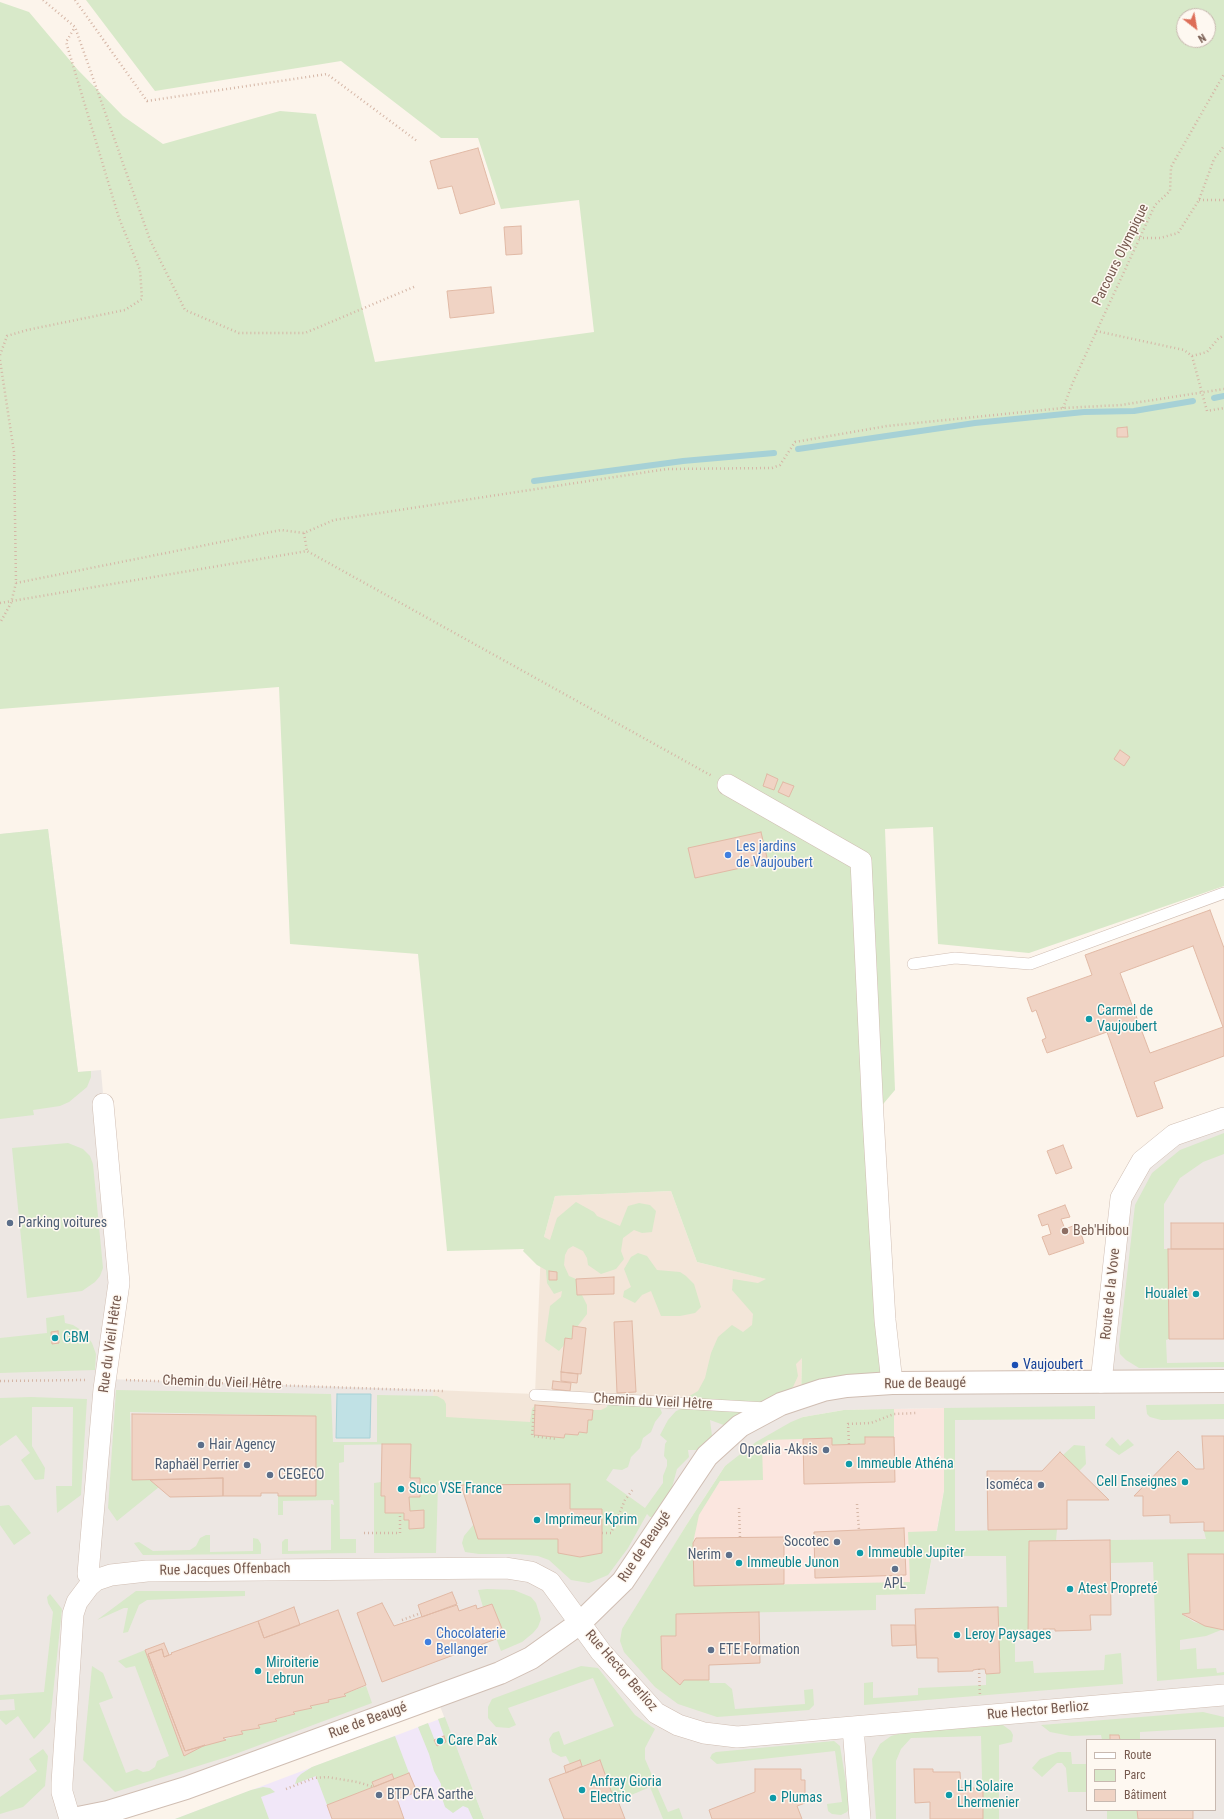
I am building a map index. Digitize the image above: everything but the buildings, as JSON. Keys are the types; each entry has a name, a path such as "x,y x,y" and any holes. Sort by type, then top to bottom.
{"street":[{"path":"728,785 861,861 873,1124 885,1320 892,1384"},
{"name":"Rue du Vieil Hêtre","path":"94,1581 88,1574 106,1379 119,1283 103,1104"},
{"name":"Route de la Vove","path":"1101,1382 1121,1198 1142,1161 1174,1135 1224,1118"},
{"name":"Rue de Beaugé","path":"72,1819 108,1812 186,1788 500,1673 531,1658 580,1623 633,1569 680,1494 707,1456 740,1426 771,1409 801,1396 847,1386 892,1384 1224,1381"},
{"name":"Rue Jacques Offenbach","path":"94,1581 111,1575 147,1571 506,1568 531,1572 550,1582 580,1623"},
{"path":"72,1819 62,1792 62,1783 73,1614 77,1602 94,1581"},
{"name":"Rue Hector Berlioz","path":"580,1623 601,1652 656,1713 678,1725 704,1733 736,1736 1224,1695"},
{"path":"853,1726 860,1819"}],"lane":[{"path":"913,964 955,958 1030,964 1224,893"},
{"name":"Chemin du Vieil Hêtre","path":"535,1394 771,1409"}],"path":[{"path":"43,0 75,27 150,240 185,310 239,334 305,333 416,286"},
{"path":"75,0 147,101 327,74 417,141"},
{"path":"0,355 6,336 125,310 142,299 140,270 119,218 66,42 75,27"},
{"name":"Parcours Olympique","path":"1063,408 1096,331 1155,205 1170,191 1171,167 1224,74"},
{"path":"1139,238 1160,238 1178,232 1199,200 1214,159 1224,146"},
{"path":"1199,200 1224,200"},
{"path":"1096,331 1184,350 1192,356 1207,411 1224,408"},
{"path":"1192,356 1207,352 1218,339 1224,335"},
{"path":"0,360 14,452 16,583 11,603 0,623"},
{"path":"16,583 282,530 304,533 334,520 667,469 772,468 780,465 795,442 887,426 1063,408 1121,405 1202,394 1224,389"},
{"path":"304,533 307,551"},
{"path":"0,603 11,603 307,551 728,785"},
{"name":"Chemin du Vieil Hêtre","path":"0,1381 106,1379 443,1391"},
{"path":"535,1394 532,1436 557,1439"},
{"path":"849,1444 848,1424 872,1423 894,1414 918,1414"},
{"path":"602,1533 611,1533 625,1500 634,1488"},
{"path":"858,1504 859,1530"},
{"path":"739,1508 740,1538"},
{"path":"364,1534 400,1533 400,1513"},
{"path":"402,1620 421,1613"},
{"path":"979,1669 981,1716"},
{"path":"286,1789 314,1778 327,1777 357,1782 374,1787"}],"shaded area":[{"path":"48,829 78,1072 101,1070 119,1283 106,1379 433,1390 434,1470 606,1468 606,1399 771,1409 801,1396 1101,1382 1121,1198 1142,1161 1224,1118 1224,1819 484,1819 436,1696 96,1819 0,1819 0,834","holes":["944,1408 944,1491 925,1594 641,1600 687,1524 725,1466 803,1417 844,1410"]},
{"path":"671,1191 697,1262 804,1288 801,1396 781,1404 606,1399 606,1468 434,1470 433,1390 535,1394 541,1248 555,1196"},
{"path":"944,1408 944,1491 925,1594 640,1601 725,1466 756,1442 844,1410"},
{"path":"445,1717 484,1819 175,1819"}],"green space":[{"path":"86,0 1224,0 1224,886 1029,953 938,944 933,827 885,829 895,1090 873,1116 892,1383 801,1396 802,1358 796,1364 798,1376 793,1387 776,1399 729,1427 710,1420 712,1436 709,1444 701,1450 688,1450 689,1457 677,1469 671,1491 656,1517 650,1517 647,1514 628,1548 608,1575 589,1583 571,1580 549,1560 538,1556 518,1554 479,1554 465,1552 462,1543 464,1536 474,1524 461,1485 438,1485 436,1553 374,1553 374,1483 381,1482 381,1496 385,1496 385,1513 404,1513 404,1520 409,1520 409,1529 424,1528 424,1511 410,1511 409,1497 420,1497 420,1478 410,1478 411,1444 344,1445 344,1462 339,1463 340,1539 356,1539 356,1553 282,1554 282,1542 285,1539 288,1539 288,1551 331,1550 331,1504 334,1505 333,1500 283,1501 283,1515 278,1515 278,1496 316,1496 315,1416 130,1412 132,1480 150,1480 159,1487 117,1521 108,1508 116,1390 331,1394 333,1442 377,1442 377,1395 437,1396 444,1400 446,1404 446,1417 530,1422 532,1409 535,1405 534,1435 564,1438 565,1434 578,1435 579,1432 587,1433 588,1420 592,1420 593,1410 601,1410 607,1407 608,1404 655,1404 660,1408 662,1413 655,1422 651,1432 643,1438 640,1448 631,1457 628,1467 622,1470 613,1469 606,1480 645,1508 663,1483 663,1476 667,1466 667,1460 664,1456 665,1444 667,1441 660,1435 668,1420 676,1411 684,1408 686,1398 698,1391 705,1378 711,1353 718,1337 732,1325 743,1332 752,1325 753,1314 732,1290 733,1279 758,1283 766,1279 697,1262 671,1191 555,1196 544,1237 550,1240 557,1218 576,1202 594,1212 597,1216 620,1226 628,1206 639,1203 650,1205 656,1211 652,1232 642,1233 634,1230 623,1238 621,1251 624,1259 616,1269 601,1274 588,1265 587,1258 583,1251 573,1246 568,1249 565,1255 564,1265 569,1276 576,1279 577,1295 582,1295 587,1305 587,1314 577,1327 573,1327 572,1339 565,1338 564,1345 559,1351 545,1341 550,1306 561,1297 562,1291 554,1294 547,1283 546,1270 537,1265 523,1251 524,1249 447,1251 418,954 290,944 279,687 0,709 0,2 29,12 78,70 123,116 163,144 280,111 316,114 375,362 594,332 579,200 501,209 478,138 441,138 341,61 155,91","holes":["570,1509 602,1509 602,1553 580,1557 565,1554 563,1553 558,1539 478,1539 474,1524"]},
{"path":"48,829 78,1072 91,1071 91,1077 87,1087 69,1102 60,1106 33,1110 34,1115 0,1119 0,834"},
{"path":"1224,1133 1224,1154 1203,1162 1180,1178 1164,1204 1164,1249 1168,1249 1169,1339 1166,1340 1167,1363 1224,1362 1224,1367 1139,1368 1126,1360 1120,1354 1119,1345 1135,1205 1152,1173 1180,1150"},
{"path":"68,1143 83,1149 90,1156 93,1164 103,1268 100,1276 95,1282 82,1291 27,1298 12,1148"},
{"path":"638,1253 647,1256 657,1270 680,1272 686,1276 694,1284 701,1307 695,1313 680,1316 661,1316 651,1291 642,1295 635,1303 623,1297 624,1291 631,1287 624,1269 631,1257"},
{"path":"64,1315 65,1323 73,1325 84,1332 92,1343 96,1354 95,1370 0,1373 0,1338 47,1333 46,1318"},
{"path":"31,1397 87,1399 81,1495 57,1513 56,1486 72,1486 73,1407 32,1407 32,1446 45,1468 44,1479 35,1480 21,1460 30,1453 16,1435 0,1446 0,1398"},
{"path":"1224,1404 1224,1419 1161,1420 1150,1417 1147,1414 1146,1405"},
{"path":"1095,1406 1095,1419 955,1420 955,1531 1057,1529 1056,1541 1029,1541 1028,1633 1044,1633 1043,1636 1015,1637 1015,1662 1033,1661 1034,1673 1104,1670 1105,1655 1121,1653 1123,1684 864,1705 864,1683 873,1682 873,1698 918,1695 918,1688 986,1685 986,1674 1000,1673 998,1607 1007,1607 1006,1556 932,1556 925,1594 876,1595 876,1610 676,1614 676,1636 661,1636 662,1669 680,1685 684,1680 709,1680 710,1683 725,1683 732,1689 735,1709 805,1704 804,1690 813,1689 814,1705 809,1710 717,1717 678,1704 655,1687 624,1652 620,1641 622,1629 725,1466 756,1442 791,1422 803,1417 844,1410 894,1409 894,1437 866,1437 865,1444 832,1445 831,1438 768,1440 762,1444 763,1480 720,1481 699,1515 693,1543 694,1586 910,1582 908,1532 937,1531 944,1491 944,1408"},
{"path":"1112,1437 1120,1446 1128,1439 1134,1445 1119,1455 1105,1445"},
{"path":"1074,1445 1085,1446 1086,1464 1079,1471 1063,1455"},
{"path":"9,1505 31,1533 14,1545 0,1525 0,1506"},
{"path":"1204,1531 1224,1531 1224,1554 1188,1554 1190,1613 1183,1615 1194,1622 1221,1630 1206,1636 1180,1640 1180,1650 1196,1648 1197,1669 1216,1668 1217,1673 1224,1672 1224,1675 1157,1681 1153,1562 1111,1563 1110,1540 1206,1539"},
{"path":"210,1535 210,1552 253,1551 253,1538 258,1539 261,1544 261,1554 143,1555 134,1543 139,1542 153,1551 190,1550 196,1546 200,1538"},
{"path":"478,1590 514,1590 531,1597 536,1603 541,1619 538,1627 533,1633 522,1642 501,1651 495,1635 503,1631 492,1604 483,1607"},
{"path":"136,1591 245,1591 245,1596 147,1600 139,1605 128,1632 123,1633 128,1608 124,1608 97,1620"},
{"path":"50,1594 62,1609 50,1722 34,1739 18,1716 6,1725 0,1719 0,1711 15,1710 14,1699 0,1700 0,1695 44,1692 53,1612 48,1603 47,1597"},
{"path":"145,1650 184,1755 205,1745 242,1734 241,1731 260,1728 258,1725 277,1721 275,1719 294,1715 293,1712 311,1708 310,1706 329,1702 328,1700 346,1696 344,1694 366,1686 372,1703 230,1756 115,1792 83,1760 92,1666 103,1673 113,1698 99,1703 126,1773 137,1769 143,1772 149,1771 155,1767 157,1761 169,1756 135,1666 126,1668 118,1661"},
{"path":"581,1666 598,1668 635,1715 655,1729 645,1748 645,1759 668,1812 679,1808 683,1819 663,1819 650,1787 615,1802 600,1760 582,1766 580,1760 570,1764 566,1756 561,1757 552,1752 549,1739 553,1733 559,1731 564,1745 614,1726 593,1678 508,1708 516,1725 509,1728 496,1727 488,1718 488,1707 492,1699"},
{"path":"1203,1712 1224,1717 1224,1727 1140,1732 1140,1739 1102,1739 1101,1735 1071,1736 1050,1732 1041,1725"},
{"path":"445,1717 484,1819 473,1819 468,1808 463,1806 453,1813 445,1807 441,1795 441,1784 434,1771 418,1727 428,1723 437,1746 446,1742 438,1719"},
{"path":"1003,1725 1011,1731 1013,1735 1012,1742 999,1745 999,1819 983,1819 981,1736 911,1738 901,1749 896,1761 896,1819 876,1819 872,1759 880,1744 891,1736 902,1733"},
{"path":"395,1736 409,1773 394,1779 392,1774 372,1782 374,1787 327,1805 316,1776 295,1784 297,1778 301,1774 312,1767"},
{"path":"834,1741 840,1746 850,1807 847,1812 841,1815 832,1814 828,1811 827,1804 842,1802 835,1751 717,1764 710,1758 712,1754 716,1752"},
{"path":"43,1749 48,1756 45,1786 23,1807 0,1814 0,1797 37,1771 29,1759"},
{"path":"1058,1752 1071,1752 1072,1764 1086,1764 1086,1792 1068,1792 1066,1768 1062,1763 1057,1763 1042,1777 1032,1768 1040,1759"},
{"path":"263,1787 270,1788 275,1792 261,1797 269,1819 175,1819 251,1790"},
{"path":"1107,1811 1137,1811 1138,1819 1107,1819"}],"water":[{"path":"337,1394 371,1394 370,1438 336,1438"}],"waterway":[{"path":"1214,398 1224,396"},
{"path":"798,449 975,423 1084,412 1134,411 1193,401"},
{"path":"534,481 683,461 774,453"}],"place":[{"name":"Les jardins de Vaujoubert","path":"728,855"},
{"name":"Carmel de Vaujoubert","path":"1089,1019"},
{"name":"Parking voitures","path":"10,1223"},
{"name":"Beb'Hibou","path":"1065,1231"},
{"name":"Houalet","path":"1196,1294"},
{"name":"CBM","path":"55,1338"},
{"name":"Vaujoubert","path":"1015,1365"},
{"name":"Hair Agency","path":"201,1445"},
{"name":"Opcalia -Aksis","path":"826,1450"},
{"name":"Immeuble Athéna","path":"849,1464"},
{"name":"Raphaël Perrier","path":"247,1465"},
{"name":"CEGECO","path":"270,1475"},
{"name":"Cell Enseignes","path":"1185,1482"},
{"name":"Isoméca","path":"1041,1485"},
{"name":"Suco VSE France","path":"401,1489"},
{"name":"Imprimeur Kprim","path":"537,1520"},
{"name":"Socotec","path":"837,1542"},
{"name":"Immeuble Jupiter","path":"860,1553"},
{"name":"Nerim","path":"729,1555"},
{"name":"Immeuble Junon","path":"739,1563"},
{"name":"APL","path":"895,1569"},
{"name":"Atest Propreté","path":"1070,1589"},
{"name":"Leroy Paysages","path":"957,1635"},
{"name":"Chocolaterie Bellanger","path":"428,1642"},
{"name":"ETE Formation","path":"711,1650"},
{"name":"Miroiterie Lebrun","path":"258,1671"},
{"name":"Care Pak","path":"440,1741"},
{"name":"Anfray Gioria Electric","path":"582,1790"},
{"name":"BTP CFA Sarthe","path":"379,1795"},
{"name":"LH Solaire Lhermenier","path":"949,1795"},
{"name":"Plumas","path":"773,1798"}]}
